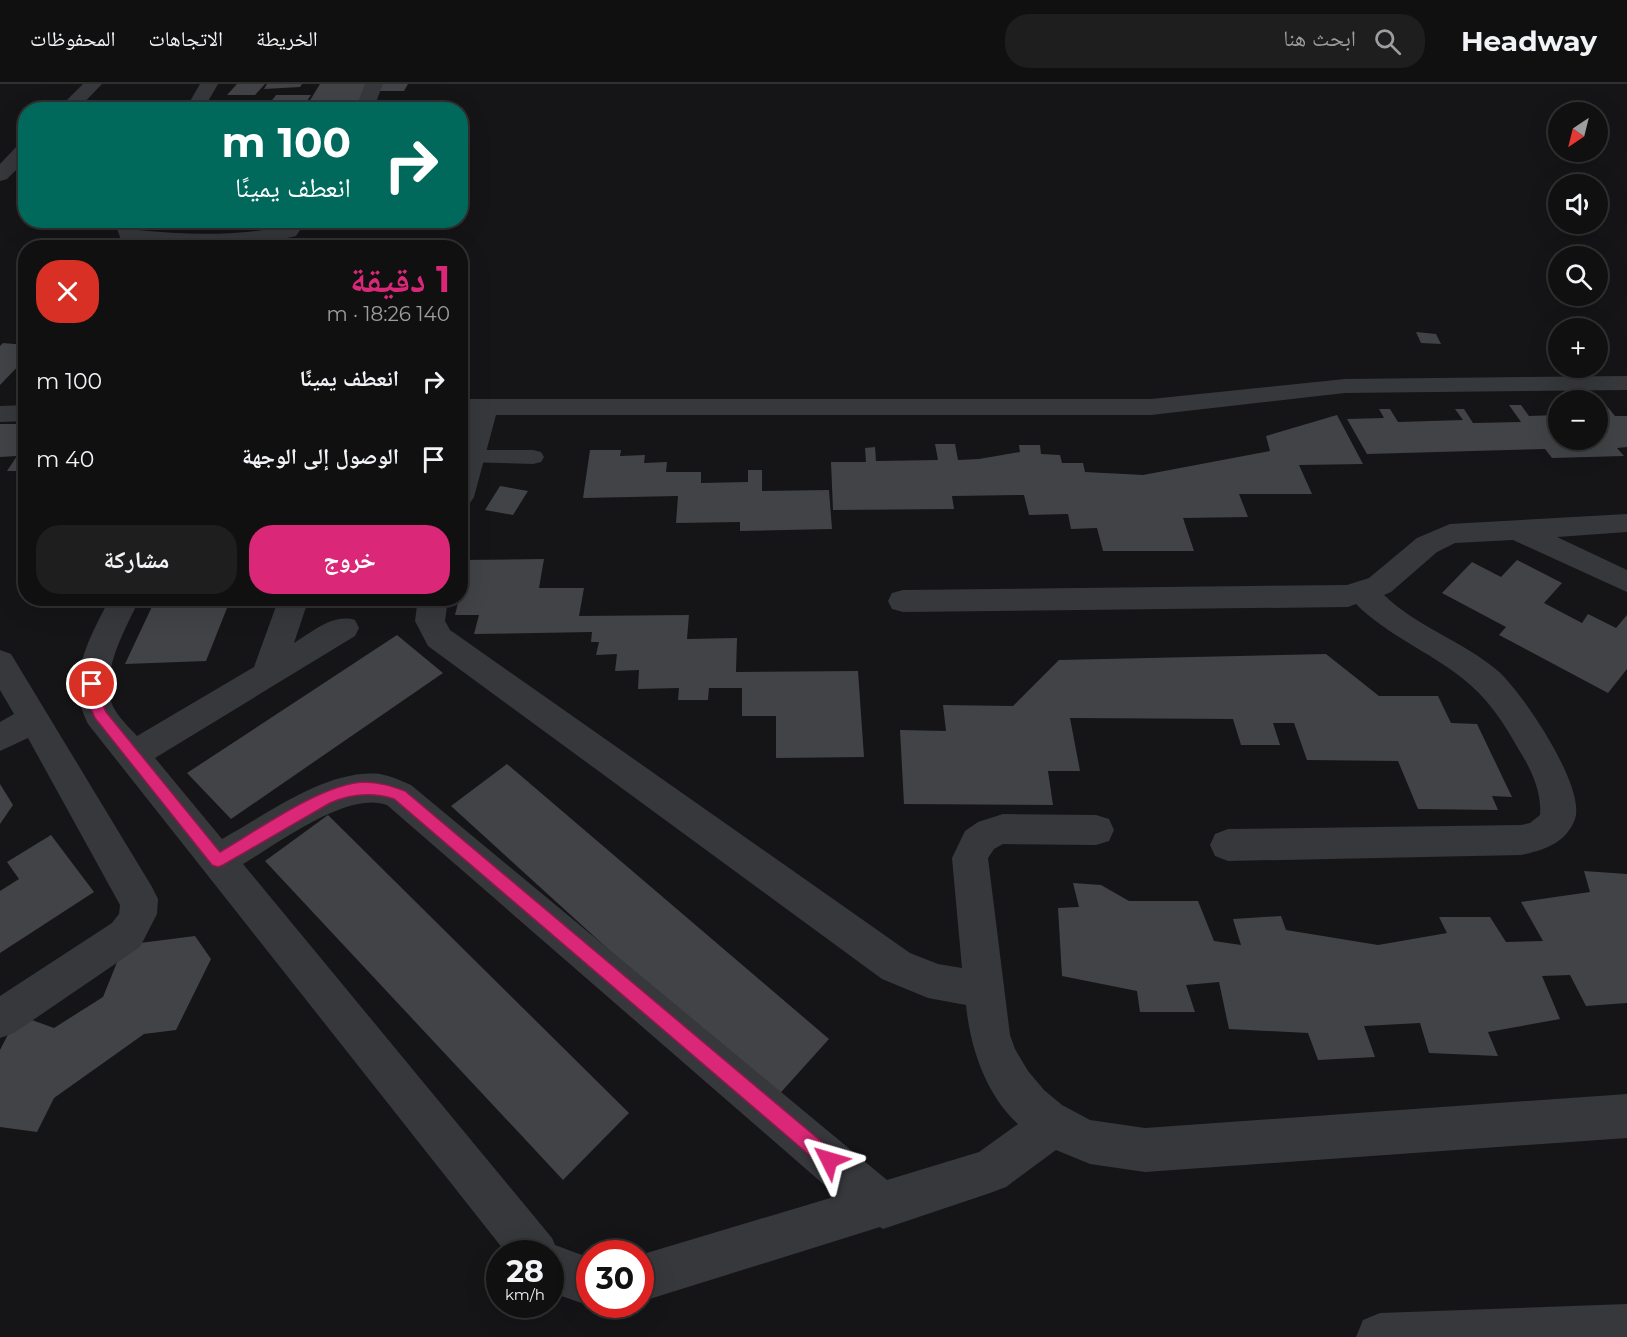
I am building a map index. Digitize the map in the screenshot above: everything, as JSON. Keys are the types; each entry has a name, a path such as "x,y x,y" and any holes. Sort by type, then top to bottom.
{"street":[{"path":"74,102 93,84"},
{"path":"199,102 210,84"},
{"path":"366,102 374,84"},
{"path":"0,175 18,148"},
{"path":"127,228 129,235 169,240 261,238 289,232 292,228"},
{"path":"468,469 471,458 473,407 1151,407 1345,386 1627,383"},
{"path":"0,414 18,413"},
{"path":"903,601 1333,597 1363,593 1380,585 1438,538 1465,531 1627,523"},
{"path":"1513,529 1627,582"},
{"path":"1228,845 1521,840 1538,837 1550,829 1558,817 1560,802 1556,786 1508,703 1489,682 1467,664 1387,616 1363,593"},
{"path":"120,606 94,667 92,684 94,700 100,715 525,1240"},
{"path":"267,674 291,606"},
{"path":"432,606 430,621 439,638 897,966 938,985 961,988 983,987"},
{"path":"133,755 344,628"},
{"path":"0,662 139,899 140,909 137,920 126,936 0,1019"},
{"path":"0,738 32,720"},
{"path":"218,860 324,799 344,791 364,788 383,789 399,795 883,1206"},
{"path":"1096,830 1003,829 990,832 980,838 973,846 970,858 989,1035 997,1061 1011,1085 1053,1126 1083,1141 1114,1149 1145,1150 1627,1116"},
{"path":"654,1276 990,1171 1053,1126"},
{"path":"1380,1337 1627,1328"}],"lane":[{"path":"471,458 533,457"}],"building":[{"path":"237,84 265,84 255,95 227,95"},
{"path":"267,84 302,84 300,87 264,89"},
{"path":"320,84 408,84 404,91 379,91 369,102 309,102"},
{"path":"276,95 311,95 306,102 271,102"},
{"path":"1416,332 1436,334 1441,344 1421,343"},
{"path":"3,343 18,344 18,366 0,385 0,346"},
{"path":"1509,405 1521,405 1529,416 1548,415 1548,450 1608,450 1608,408 1615,416 1627,416 1627,447 1617,448 1624,456 1552,458 1545,449 1367,454 1347,419 1384,418 1379,409 1390,409 1398,422 1463,420 1455,409 1464,409 1473,423 1521,422"},
{"path":"1337,415 1363,464 1299,465 1312,494 1239,494 1248,517 1183,518 1194,551 1103,551 1097,528 1071,529 1068,514 1029,515 1024,495 952,496 954,509 833,510 831,462 866,462 865,448 875,447 876,461 938,460 935,444 955,444 958,460 1020,452 1019,445 1040,445 1041,454 1060,455 1062,463 1083,463 1085,472 1143,475 1270,451 1266,436"},
{"path":"0,424 18,424 18,471 7,471 17,456 0,457"},
{"path":"590,450 621,450 620,456 645,455 644,463 667,462 666,472 701,472 701,483 748,482 748,470 762,470 762,491 829,490 832,529 740,531 740,522 676,523 678,496 583,498"},
{"path":"500,486 528,491 513,515 485,510"},
{"path":"544,559 539,588 584,588 579,616 689,615 687,639 737,638 736,672 858,671 864,757 776,758 776,716 742,716 742,688 709,688 708,700 678,700 679,688 638,689 639,670 615,671 617,654 596,655 599,642 591,642 592,632 474,634 479,615 455,615 457,606 468,606 468,560"},
{"path":"1517,560 1562,583 1544,603 1582,623 1588,614 1616,628 1627,615 1627,669 1608,693 1499,635 1506,627 1442,593 1472,562 1501,577"},
{"path":"152,606 228,606 206,661 125,664"},
{"path":"397,635 443,673 231,819 187,773"},
{"path":"1326,654 1379,696 1438,696 1451,723 1477,724 1512,797 1492,796 1498,810 1418,809 1398,761 1307,760 1294,723 1273,723 1280,745 1241,745 1233,719 1070,718 1080,771 1048,771 1053,805 904,804 900,730 946,731 943,705 1013,706 1059,660"},
{"path":"507,764 829,1039 774,1100 451,806"},
{"path":"0,784 13,805 0,824"},
{"path":"328,815 629,1113 563,1180 265,861"},
{"path":"51,835 94,892 0,953 0,891 19,879 7,862"},
{"path":"1584,871 1627,874 1627,1003 1586,1006 1570,975 1542,976 1560,1019 1488,1032 1498,1056 1429,1053 1420,1023 1364,1026 1375,1057 1318,1060 1308,1033 1229,1029 1219,982 1186,985 1195,1012 1140,1012 1137,991 1062,976 1058,908 1079,907 1073,883 1101,885 1129,901 1198,901 1214,941 1241,945 1233,919 1281,916 1286,930 1378,945 1447,933 1439,917 1490,917 1506,942 1543,941 1521,902 1590,892"},
{"path":"195,936 211,959 176,1030 144,1034 54,1098 37,1132 0,1127 0,1050 18,1015 54,1028 103,997 124,945"}],"route":[{"path":"92,684 94,700 100,715 218,860 324,799 344,791 364,788 383,789 399,795 413,804 829,1160"}]}
